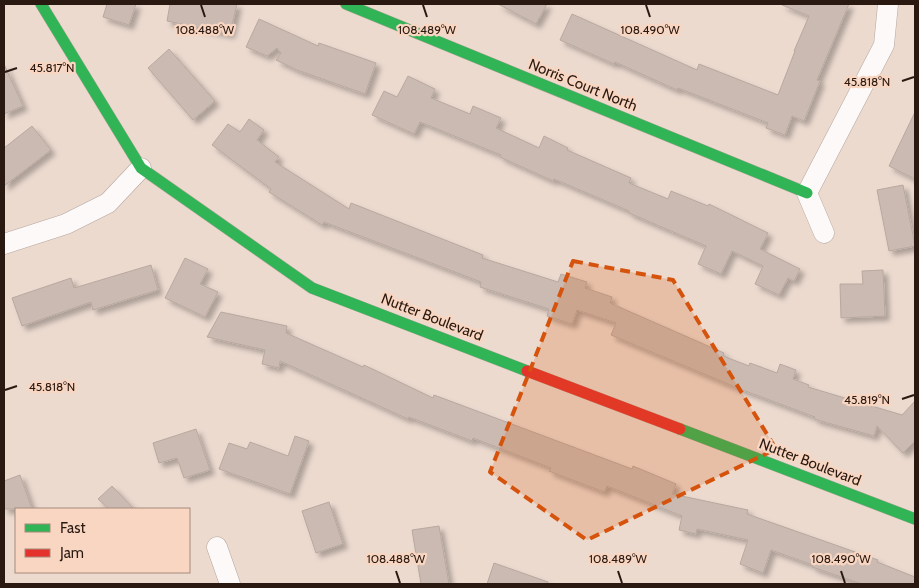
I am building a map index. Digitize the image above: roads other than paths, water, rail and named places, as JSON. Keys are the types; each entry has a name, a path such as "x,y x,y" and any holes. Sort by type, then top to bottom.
{"street":[{"name":"Nutter Boulevard","path":"41,4 141,168 312,288 915,519"},
{"name":"Norris Court North","path":"346,4 807,193"},
{"path":"824,233 807,193 884,44 888,4"},
{"path":"4,244 66,224 108,202 141,168"},
{"path":"217,547 230,584"}]}
